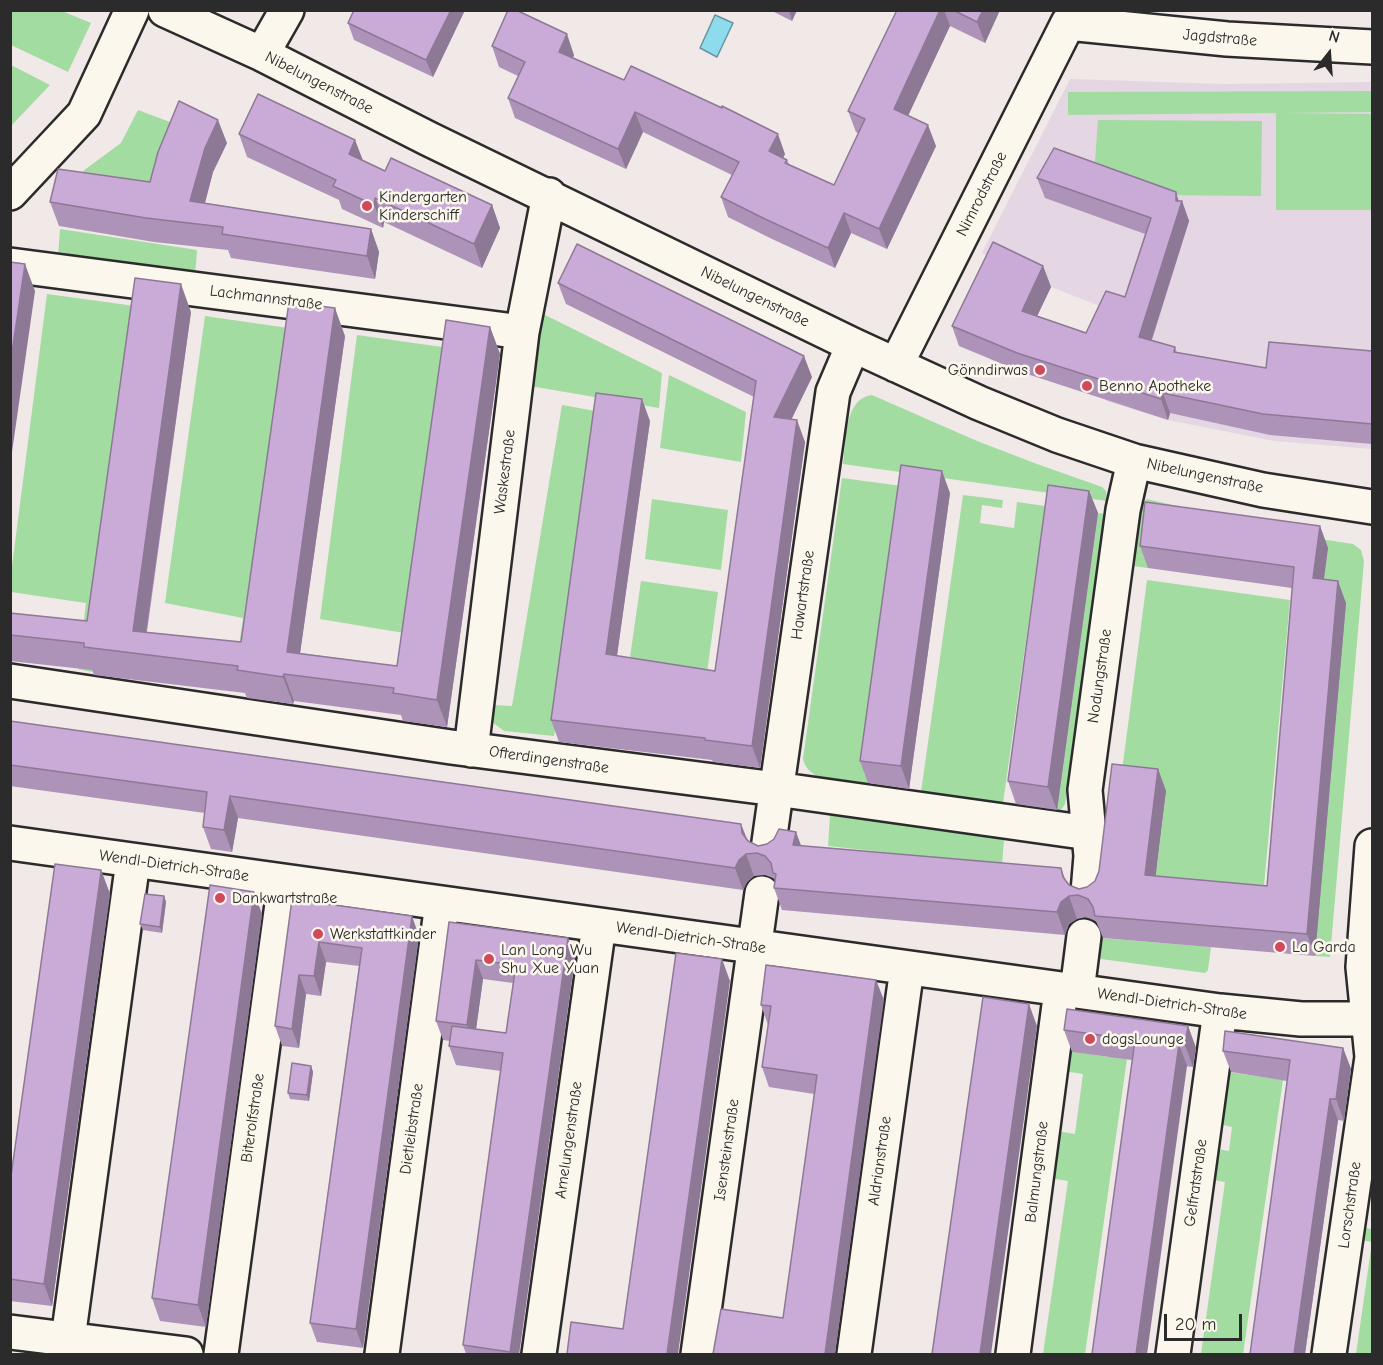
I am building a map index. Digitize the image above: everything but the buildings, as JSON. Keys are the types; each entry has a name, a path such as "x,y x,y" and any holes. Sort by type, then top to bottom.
{"street":[{"path":"10,193 84,114 132,10"},
{"name":"Nibelungenstraße","path":"165,10 261,54 429,139 549,195 853,345 1020,420 1134,461 1263,489 1372,507"},
{"path":"261,54 287,10"},
{"name":"Jagdstraße","path":"1066,17 1227,39 1372,47"},
{"name":"Nimrodstraße","path":"896,365 1066,17"},
{"name":"Waskestraße","path":"471,750 522,332 549,195"},
{"name":"Lachmannstraße","path":"10,265 522,332"},
{"name":"Hawartstraße","path":"768,849 833,392 853,345"},
{"name":"Nodungstraße","path":"1088,892 1091,856 1085,790 1116,557 1134,461"},
{"name":"Ofterdingenstraße","path":"10,681 471,750 777,789 1089,833"},
{"name":"Wendl-Dietrich-Straße","path":"10,843 1220,1011 1301,1019 1370,1019"},
{"name":"Lorschstraße","path":"1329,1354 1372,1057 1370,1019 1363,968 1372,846"},
{"path":"68,1339 133,861"},
{"name":"Biterolfstraße","path":"221,1354 285,882"},
{"path":"755,946 762,893"},
{"name":"Dietleibstraße","path":"382,1354 442,903"},
{"name":"Amelungenstraße","path":"539,1354 599,925"},
{"path":"1069,990 1084,936"},
{"name":"Isensteinstraße","path":"698,1354 755,946"},
{"name":"Aldrianstraße","path":"854,1354 907,968"},
{"name":"Balmungstraße","path":"1013,1354 1069,990"},
{"name":"Gelfratstraße","path":"1173,1354 1220,1011"},
{"path":"10,1332 186,1354"}],"shaded area":[{"path":"1070,79 1224,84 1372,82 1372,449 1274,441 1168,420 1106,401 1127,334 1113,311 1051,287 982,253"}],"green space":[{"path":"10,11 62,11 91,23 68,72 11,45"},
{"path":"11,65 50,85 10,126"},
{"path":"1372,91 1372,112 1282,113 1372,114 1372,210 1276,210 1276,113 1068,115 1068,92"},
{"path":"138,110 170,122 151,199 80,187 83,171 121,143"},
{"path":"1098,120 1262,121 1261,196 1156,195 1094,175"},
{"path":"60,229 197,250 195,277 58,256"},
{"path":"47,294 142,307 92,672 78,669 86,603 11,592 11,574"},
{"path":"539,312 662,373 659,408 530,386"},
{"path":"205,316 295,329 246,691 233,688 243,618 165,603"},
{"path":"357,335 442,347 404,633 320,619"},
{"path":"669,375 746,412 741,462 660,448"},
{"path":"872,395 977,441 1102,487 1106,491 1107,501 843,464 851,412 863,398"},
{"path":"562,405 601,412 554,736 504,731 492,722 493,705 512,706"},
{"path":"842,478 909,487 868,785 821,778 813,774 803,759"},
{"path":"963,495 1003,500 1002,508 982,505 980,523 1014,528 1017,502 1045,506 1003,803 921,792"},
{"path":"652,499 728,510 721,570 645,559"},
{"path":"1147,499 1314,538 1353,544 1361,550 1364,561 1330,957 1315,956 1321,601 1328,548 1148,568 1133,566 1142,504"},
{"path":"1098,513 1105,514 1065,804 1061,810 1056,811"},
{"path":"1147,580 1290,600 1263,897 1108,884 1157,865 1166,792 1120,786"},
{"path":"641,581 718,592 705,687 636,675 630,657"},
{"path":"830,815 1004,839 1002,865 828,846"},
{"path":"1101,938 1211,947 1208,970 1205,973 1101,959 1099,956"},
{"path":"1130,1038 1085,1354 1043,1354 1068,1181 1049,1178 1056,1131 1075,1134 1083,1074 1064,1071 1067,1051 1109,1057"},
{"path":"1222,1071 1283,1080 1243,1354 1201,1354 1225,1182 1207,1179 1211,1148 1229,1151 1232,1127 1215,1123"},
{"path":"1356,1227 1372,1229 1372,1242 1355,1239"},
{"path":"1372,1242 1372,1354 1356,1354"}],"water":[{"path":"715,15 733,23 717,57 700,48"}],"place":[{"name":"Kindergarten Kinderschiff","path":"367,206"},
{"name":"Gönndirwas","path":"1040,370"},
{"name":"Benno Apotheke","path":"1087,386"},
{"name":"Dankwartstraße","path":"220,898"},
{"name":"Werkstattkinder","path":"318,934"},
{"name":"La Garda","path":"1280,947"},
{"name":"Lan Long Wu Shu Xue Yuan","path":"489,959"},
{"name":"dogsLounge","path":"1090,1039"}]}
